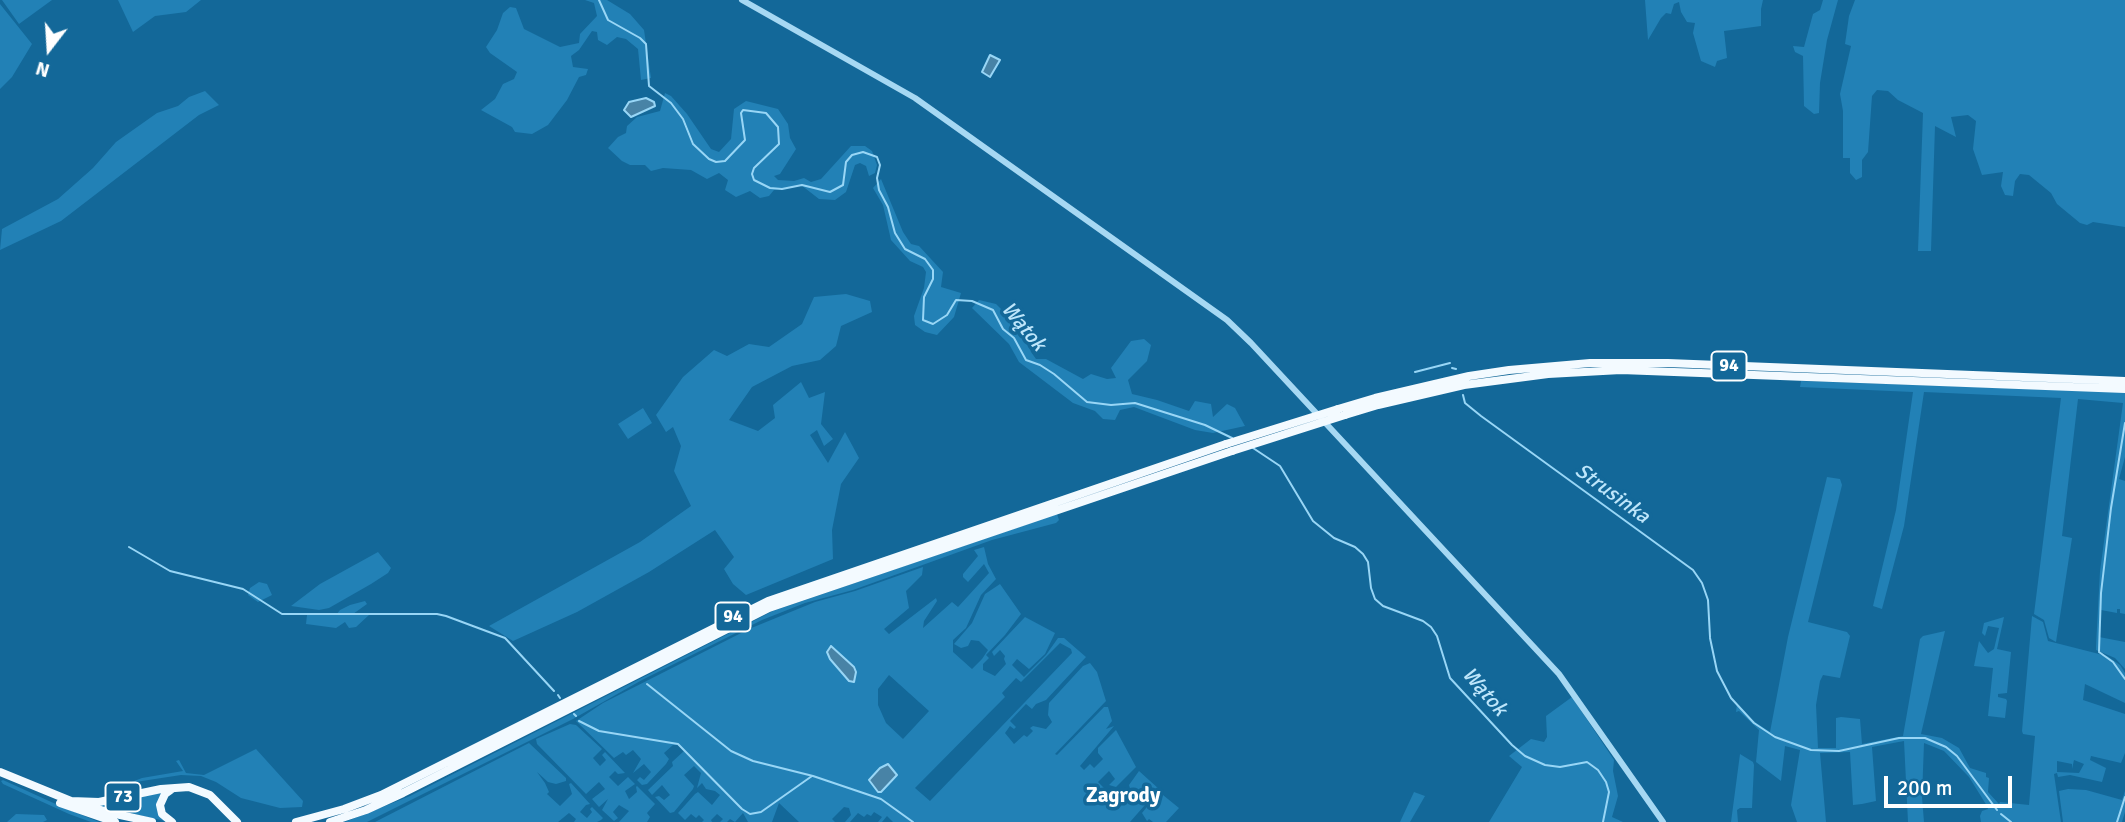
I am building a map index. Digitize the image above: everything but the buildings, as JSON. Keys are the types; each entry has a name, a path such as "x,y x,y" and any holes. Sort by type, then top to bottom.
{"main road":[{"name":"94","path":"332,822 403,793 769,608 1066,502 1341,412 1375,398 1469,376 1590,363 1668,363 2125,381"},
{"name":"94","path":"1341,412 1464,385 1548,374 1621,370 2125,389"},
{"name":"94","path":"296,822 344,810 381,795 768,601 1044,510"},
{"name":"73","path":"0,774 71,801 99,802 175,787 200,789 215,799 237,822"},
{"name":"73","path":"0,774 78,810 115,822"},
{"name":"73","path":"172,822 162,814 160,805 165,794 175,787"},
{"path":"71,801 152,822"}],"street":[{"path":"742,0 915,98 1227,320 1559,674 1662,822"}],"shaded area":[{"path":"2,0 52,0 19,24"},
{"path":"118,0 201,0 186,12 155,16 133,32"},
{"path":"585,0 607,0 630,14 644,30 651,78 641,80 638,49 626,39 617,37 607,45 598,40 597,32 592,31 579,50 571,56 573,67 588,69 586,75 579,77 567,100 548,125 532,134 515,132 512,127 481,110 495,99 503,84 514,79 517,72 490,53 486,47 497,30 503,13 510,7 516,8 524,29 560,47 579,43 580,34 597,16 594,3"},
{"path":"1645,0 1763,0 1761,26 1724,31 1727,58 1717,61 1715,67 1701,61 1693,33 1695,23 1687,22 1679,2 1674,4 1671,14 1666,13 1661,18 1648,40"},
{"path":"1823,0 1838,0 1827,40 1820,83 1819,113 1814,114 1804,106 1803,56 1795,52 1793,46 1804,47 1813,14 1820,10"},
{"path":"1855,0 2125,0 2125,227 2093,222 2087,225 2080,223 2029,175 2020,174 2015,181 2013,196 2005,195 2001,186 2003,172 1982,175 1973,149 1976,121 1968,115 1951,117 1956,137 1935,126 1931,251 1918,251 1923,113 1898,100 1888,91 1877,90 1872,96 1868,152 1862,160 1862,177 1856,180 1850,173 1850,158 1843,158 1843,111 1840,94 1851,46 1845,44 1849,16"},
{"path":"0,4 32,44 12,77 0,89"},
{"path":"990,55 1000,60 990,77 982,72"},
{"path":"205,91 219,105 199,115 61,221 0,250 2,229 58,199 93,168 116,142 157,113 178,106 189,97"},
{"path":"665,93 687,114 711,149 719,152 731,139 734,109 746,101 778,109 788,124 790,138 796,149 780,174 774,176 778,180 794,181 804,178 811,182 821,179 851,146 865,146 872,151 877,165 875,173 869,176 866,166 860,163 855,165 846,192 835,200 819,199 801,185 774,190 769,196 760,198 750,191 736,197 725,190 728,180 719,173 707,179 691,170 663,168 651,171 645,165 630,165 622,161 608,148 626,133 627,126 637,117 660,111"},
{"path":"646,98 654,102 655,106 631,117 624,110 629,102"},
{"path":"881,179 903,232 911,244 919,246 943,272 941,287 961,293 954,317 937,335 925,332 915,325 914,316 924,288 926,272 923,267 910,261 891,240 883,205 873,188"},
{"path":"846,294 870,301 872,312 841,326 836,346 820,360 792,366 752,387 729,420 758,431 775,418 773,405 801,382 809,398 825,392 821,424 833,439 824,446 817,430 810,435 828,463 845,432 859,458 841,484 832,530 833,559 746,595 733,584 724,569 734,557 715,530 649,572 577,612 513,641 489,626 640,542 691,506 674,471 681,446 673,427 666,432 656,415 683,377 714,350 727,356 749,344 769,347 802,324 814,297"},
{"path":"979,300 996,304 1024,332 1036,359 1046,359 1083,379 1091,374 1107,379 1116,378 1111,368 1131,341 1144,339 1151,345 1147,361 1128,380 1132,394 1189,411 1195,401 1211,404 1213,417 1227,404 1235,408 1245,426 1213,433 1195,430 1134,407 1120,410 1115,420 1103,419 1095,411 1073,403 1019,362 1009,344 972,308"},
{"path":"1801,381 2125,392 2125,457 2119,479 2125,481 2125,614 2120,613 2120,609 2117,609 2117,613 2101,610 2099,637 2125,642 2125,669 2115,658 2096,650 2100,571 2123,403 2078,399 2062,536 2072,538 2056,642 2049,638 2044,620 2034,614 2061,398 1924,392 1904,526 1882,609 1873,606 1896,510 1913,392 1800,387"},
{"path":"643,408 652,423 628,439 618,424"},
{"path":"1827,477 1840,479 1842,485 1808,622 1847,632 1850,636 1840,678 1823,675 1820,681 1816,705 1818,748 1836,748 1836,718 1841,717 1860,719 1862,744 1903,736 1920,639 1945,631 1921,734 1942,738 1959,748 1970,768 1986,773 1989,778 1988,792 1999,804 2029,805 2035,736 2023,734 2022,731 2032,616 2043,622 2048,641 2107,656 2120,665 2125,673 2125,703 2085,684 2083,700 2125,714 2125,753 2121,763 2091,756 2090,760 2106,768 2102,782 2070,775 2058,777 2057,773 2054,774 2061,822 1981,822 1982,811 1988,809 1969,777 1944,751 1924,743 1924,822 1908,822 1904,741 1872,747 1876,801 1862,804 1853,805 1850,752 1820,753 1826,822 1797,822 1791,805 1800,750 1785,746 1781,781 1756,762 1759,730 1739,711 1736,712 1737,704 1752,720 1770,732 1788,637","holes":["2074,760 2084,764 2079,773 2057,772 2057,761 2072,764 2072,769"]},
{"path":"1057,514 1059,520 1056,523 992,540 762,620 367,822 345,822 410,796 773,611"},
{"path":"984,547 988,564 996,579 981,595 966,628 953,640 953,652 972,669 982,659 988,650 979,641 971,640 968,646 961,648 954,644 972,623 985,594 1000,584 1021,614 986,655 989,658 983,664 983,670 995,676 1006,664 1005,656 1000,650 994,656 992,652 1025,617 1055,633 1045,654 1029,669 1017,659 1012,665 1024,677 1046,655 1058,638 1064,638 1086,657 1046,700 1032,709 1026,704 1010,721 1016,727 1014,729 1010,726 1005,733 1014,744 1024,735 1027,737 1033,731 1030,728 1033,726 1046,729 1052,722 1048,715 1049,703 1083,666 1090,663 1097,672 1106,701 1055,754 1057,755 1104,707 1108,707 1112,721 1106,729 1114,726 1080,766 1084,770 1090,764 1094,768 1103,759 1098,748 1116,730 1136,767 1116,787 1109,785 1115,779 1109,771 1098,782 1112,796 1108,800 1116,807 1131,792 1129,785 1139,771 1159,789 1130,822 893,822 887,816 882,822 878,822 882,817 874,812 871,816 867,814 864,817 858,813 850,822 845,822 851,815 849,808 844,807 832,819 835,822 799,822 779,803 772,822 748,822 743,813 735,822 730,819 720,822 723,819 717,814 712,822 702,822 704,820 699,815 696,818 691,814 685,820 678,813 695,794 698,792 712,805 720,795 706,789 702,783 697,788 701,773 694,766 684,775 694,786 693,789 674,812 670,813 655,797 659,796 664,800 670,795 662,785 652,795 648,790 684,751 678,745 673,745 664,753 669,759 666,764 647,784 642,785 637,780 640,777 644,780 651,772 644,764 633,773 641,759 633,750 614,758 576,721 603,703 749,629 815,602 923,567 922,575 906,591 909,608 884,629 889,634 936,598 937,601 924,621 923,628 952,602 958,607 989,573 984,564 968,582 963,577 978,556 974,550","holes":["1060,643 1071,649 1072,653 930,801 915,788 1005,697 1002,693 1016,678 1021,682","831,646 854,667 856,678 849,681 830,659","889,675 929,711 903,739 886,723 878,705 878,689"]},
{"path":"378,552 391,568 371,584 329,608 319,610 291,606 320,584"},
{"path":"259,582 267,584 272,595 258,602 248,595 250,588"},
{"path":"365,601 367,604 353,614 369,615 356,627 349,628 345,622 336,628 306,624 307,615 336,615 350,605"},
{"path":"2004,617 1997,649 2011,652 2007,693 1998,694 1998,697 2007,701 2005,718 1988,716 1993,668 1974,666 1979,641 1988,653 1994,649 1999,628 1988,626 1985,636 1982,633 1984,623"},
{"path":"831,646 854,667 854,682 849,681 830,659 827,652"},
{"path":"1572,697 1614,760 1613,771 1618,796 1612,817 1623,822 1489,822 1522,767 1509,756 1531,739 1544,742 1547,737 1546,716"},
{"path":"570,724 576,725 602,749 593,758 600,766 606,760 602,755 605,752 625,773 618,774 615,771 609,777 618,786 628,777 635,784 625,791 629,799 637,792 637,786 655,804 647,813 650,817 647,822 619,822 629,811 619,805 613,812 618,818 614,821 602,810 608,799 599,807 592,799 605,789 599,782 586,794 537,744 536,739"},
{"path":"529,743 566,778 566,781 556,784 548,782 537,772 545,783 549,792 547,794 560,806 572,794 571,783 590,804 580,812 587,818 592,807 603,818 601,820 574,822 576,819 569,813 558,822 375,822"},
{"path":"256,749 303,801 302,807 280,808 241,798 201,776 181,775 129,783 183,771 176,761 179,760 186,773 204,775"},
{"path":"1740,754 1754,765 1752,808 1737,810 1738,822 1731,822"},
{"path":"888,764 897,775 878,792 869,780"},
{"path":"3,780 99,822 69,814 3,784"},
{"path":"165,790 161,796 165,821 95,805"},
{"path":"2086,790 2122,800 2125,791 2122,822 2063,822 2059,791"},
{"path":"1414,792 1425,796 1410,822 1400,822"},
{"path":"1163,795 1179,808 1166,822 1153,822 1149,819 1147,821 1142,813 1151,802"},
{"path":"16,814 44,815 47,820 7,822"}],"waterway":[{"name":"Wątok","path":"599,0 608,20 646,44 649,86 671,103 683,119 693,144 709,159 716,162 725,161 745,140 741,113 743,110 766,113 778,127 779,144 754,168 752,174 754,180 770,188 782,189 802,185 830,192 843,185 846,162 852,155 863,152 877,157 880,165 877,178 879,190 888,207 895,233 905,249 925,259 933,270 933,279 924,297 923,320 933,324 947,315 956,300 972,301 993,310 1003,329 1014,338 1026,360 1054,374 1087,402 1111,405 1135,403 1205,425 1232,438"},
{"name":"Strusinka","path":"1415,372 1450,363"},
{"name":"Strusinka","path":"1452,368 1456,369"},
{"name":"Strusinka","path":"1463,395 1465,403 1481,416 1693,570 1702,583 1708,600 1710,637"},
{"path":"2099,651 2101,593 2125,423"},
{"name":"Wątok","path":"1253,448 1280,466 1313,521 1334,538 1355,547 1363,554 1368,562 1375,599 1383,606 1423,621 1431,627 1437,636 1450,678 1512,745 1525,756 1545,765 1560,767 1587,762 1598,770 1609,792 1603,822"},
{"path":"129,547 170,571 243,589 282,614 446,616 505,638 554,691"},
{"name":"Strusinka","path":"1710,638 1717,671 1731,698 1754,723 1775,737 1811,750 1839,751 1899,738 1925,738 1946,747 1957,756 1997,810"},
{"path":"2099,652 2113,662 2125,679"},
{"path":"647,684 731,751 753,761 813,776 881,799 913,822"},
{"path":"579,721 599,731 678,744 750,814 761,812 812,776"},
{"path":"2117,822 2125,797"},
{"name":"Strusinka","path":"2001,814 2011,822"}],"district":[{"name":"Zagrody","path":"1123,796"}]}
